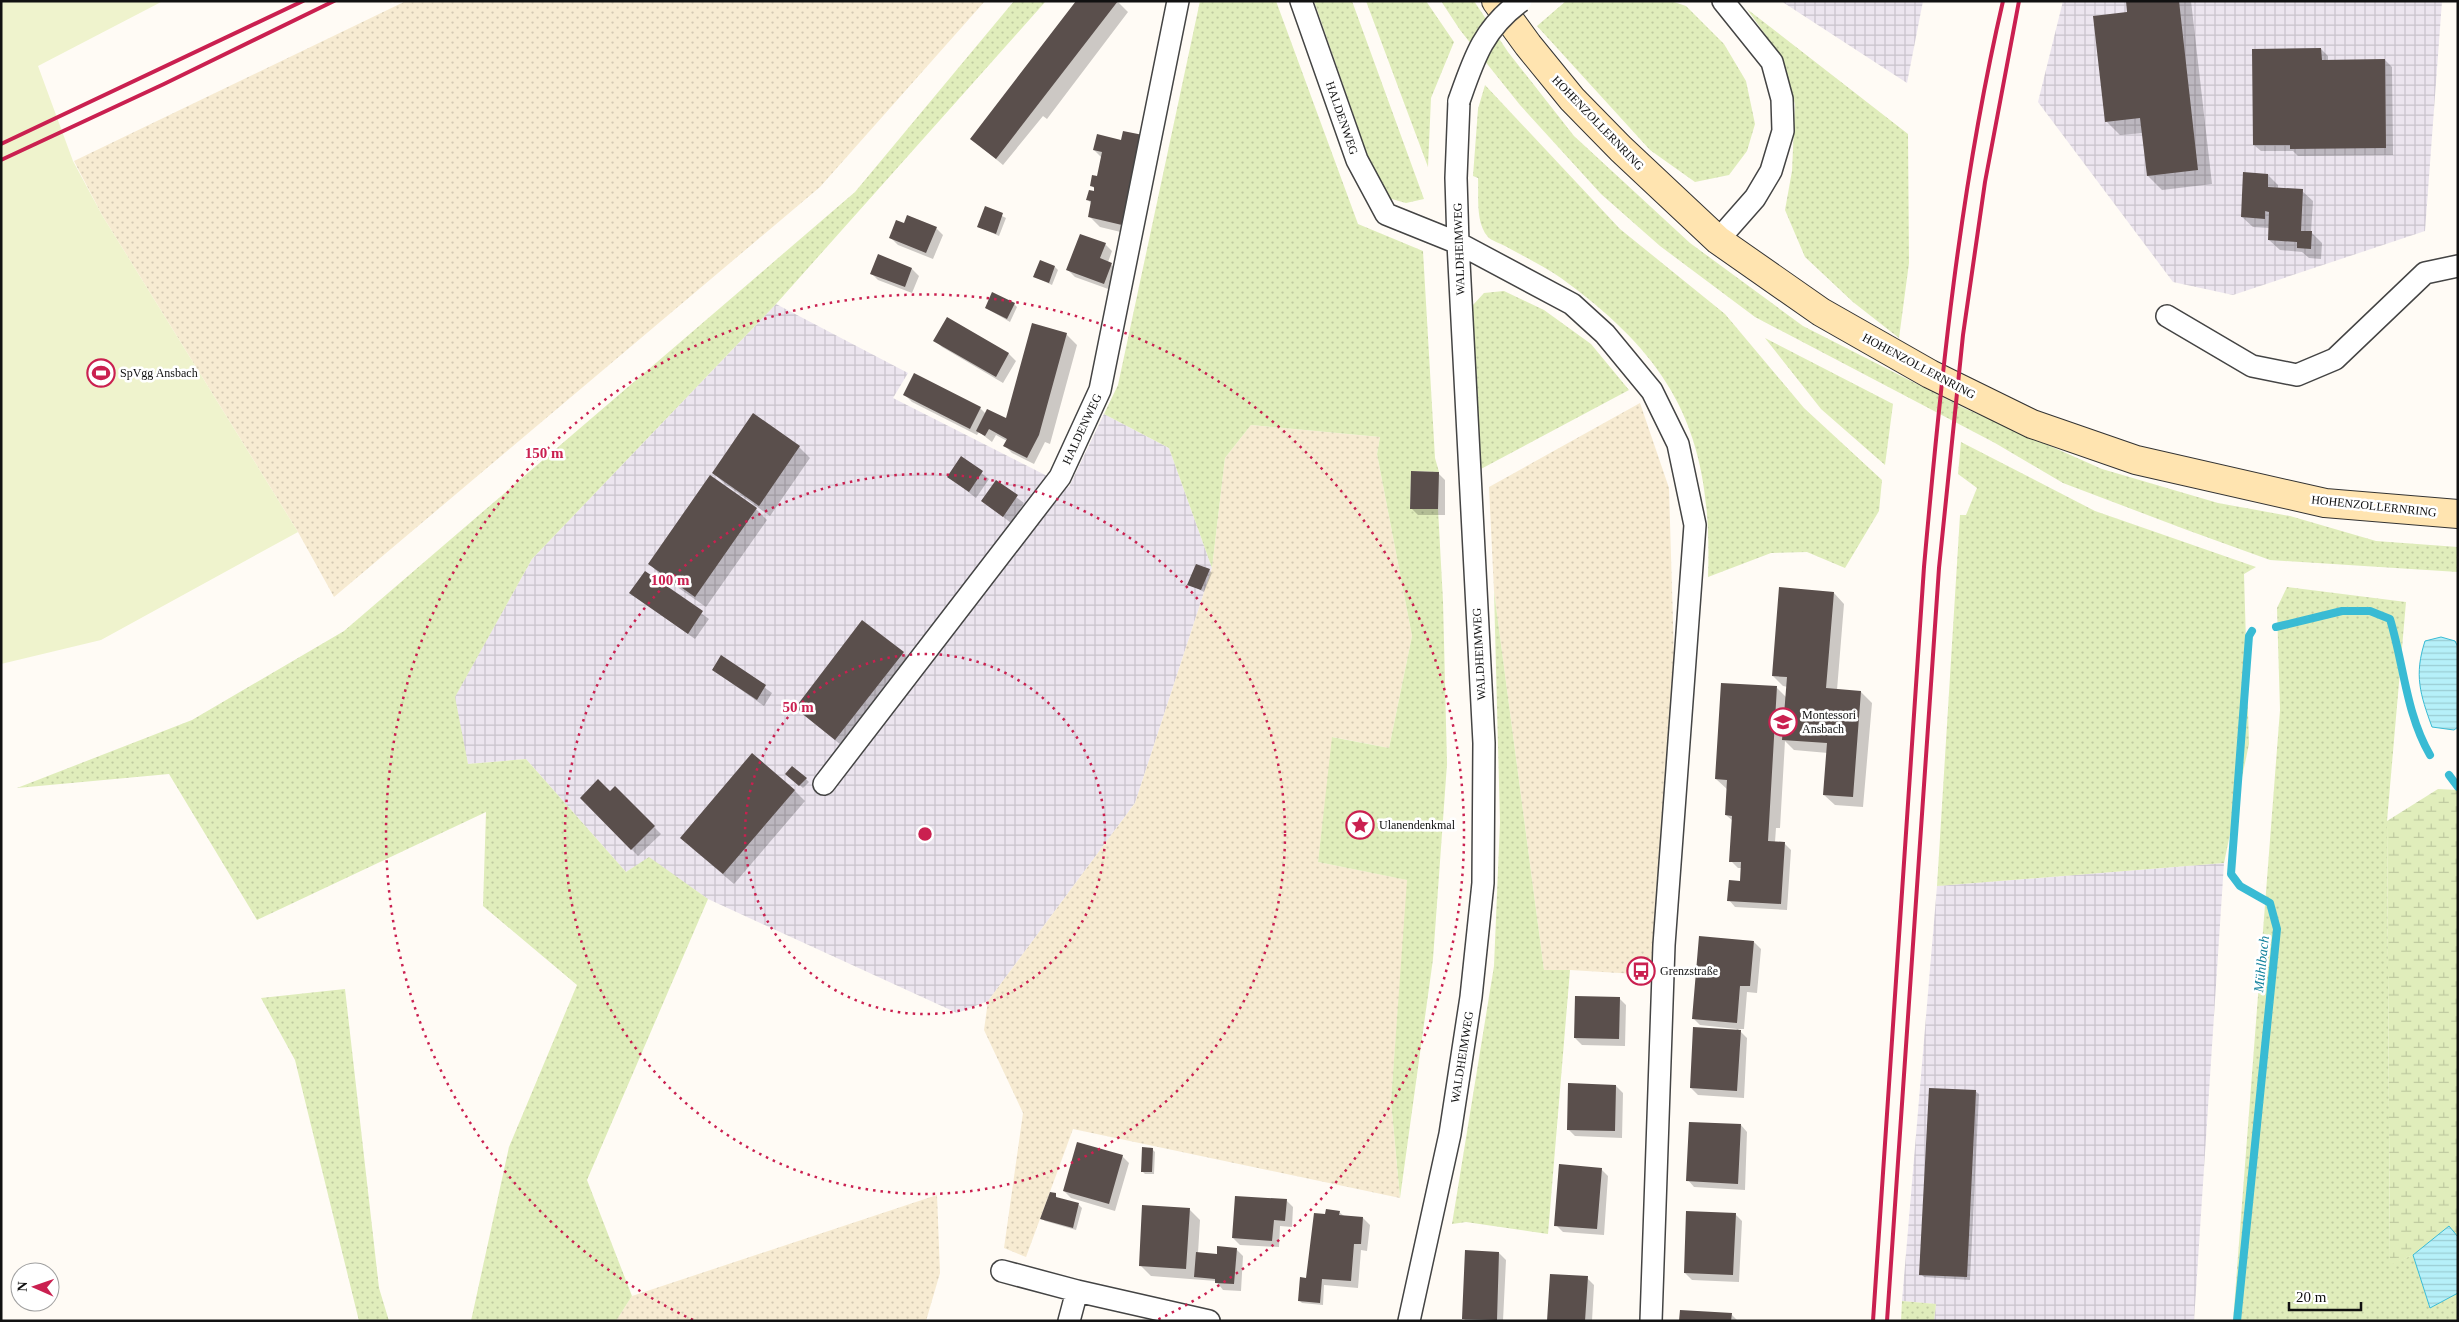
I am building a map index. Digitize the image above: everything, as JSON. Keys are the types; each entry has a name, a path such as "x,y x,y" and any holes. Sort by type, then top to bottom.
{"main road":[{"name":"HOHENZOLLERNRING","path":"1496,1 1528,45 1572,99 1621,149 1718,240 1838,321 1930,374 2032,424 2136,460 2252,488 2325,503 2458,514"}],"street":[{"name":"HALDENWEG","path":"824,784 1060,477 1100,390 1178,1"},
{"name":"HALDENWEG","path":"1301,1 1357,160 1386,214 1458,243 1572,304 1605,334 1652,392 1678,444 1695,524 1664,946 1651,1321"},
{"name":"WALDHEIMWEG","path":"1409,1321 1450,1134 1472,997 1483,883 1484,744 1456,178 1459,101 1476,52 1501,16 1521,1"},
{"path":"1718,240 1755,198 1771,171 1783,131 1782,99 1772,62 1724,1"},
{"path":"2167,316 2252,366 2297,376 2335,359 2425,273 2458,266"},
{"path":"1002,1271 1077,1291 1209,1321"},
{"path":"1069,1321 1077,1291"}],"shaded area":[{"path":"406,1 985,1 820,187 334,597 298,532 102,215 74,161"},
{"path":"1781,1 1923,1 1907,83"},
{"path":"2063,1 2442,1 2425,231 2233,295 2173,282 2038,102"},
{"path":"776,304 908,373 893,398 1069,487 1104,414 1169,448 1212,568 1135,803 988,1001 957,1013 708,899 649,858 626,872 526,759 468,764 454,698 532,559"},
{"path":"1640,403 1669,488 1674,657 1652,975 1544,970 1494,591 1489,487"},
{"path":"1251,425 1380,437 1377,454 1412,636 1389,748 1333,737 1318,862 1408,880 1391,1101 1400,1198 1073,1129 1026,1257 1004,1248 1023,1113 984,1030 988,1001 1135,803 1212,568 1225,458"},
{"path":"2224,863 2194,1321 1934,1321 1936,1304 1902,1301 1937,886"},
{"path":"937,1195 940,1273 926,1321 616,1321 632,1296"}],"green space":[{"name":"SpVgg Ansbach","path":"1,1 163,1 38,66 73,161 102,215 298,532 101,640 1,664"},
{"path":"1014,1 1046,1 776,304 532,559 455,697 468,764 526,759 626,872 649,857 708,899 587,1180 632,1296 616,1321 471,1321 509,1147 577,985 483,906 486,812 257,920 169,774 17,788 192,720 344,631 855,192"},
{"path":"1200,1 1276,1 1358,224 1423,251 1435,458 1439,472 1411,471 1410,508 1438,509 1443,601 1447,764 1433,959 1400,1198 1391,1101 1407,880 1318,862 1332,737 1389,748 1412,636 1377,454 1380,437 1251,425 1225,458 1212,568 1169,448 1104,414 1118,385"},
{"path":"1314,1 1352,1 1424,199 1406,203 1388,198 1374,174"},
{"path":"1366,1 1426,1 1454,42 1431,98 1428,167"},
{"path":"1441,1 1474,1 1508,52 1574,136 1690,243 1803,326 1964,408 2102,469 2218,503 2290,516 2376,541 2458,547 2458,572 2270,560 2187,530 2063,483 1995,443 1755,317 1660,246 1601,194 1520,105 1460,30"},
{"path":"1566,1 1671,1 1686,6 1724,44 1746,81 1755,124 1747,151 1729,175 1695,182 1650,150 1537,26"},
{"path":"1747,9 1908,134 1909,263 1899,338 1853,302 1805,257 1785,210 1792,171 1795,104 1779,54"},
{"path":"1485,85 1620,229 1725,314 1804,408 1882,480 1879,511 1845,568 1807,552 1771,553 1708,577 1708,527 1703,482 1694,442 1679,405 1659,372 1633,340 1600,309 1561,278 1492,240 1484,231 1478,209 1478,178 1473,176 1478,109"},
{"path":"1504,291 1544,310 1591,344 1629,390 1479,470 1471,321 1473,305 1484,293"},
{"path":"1765,338 1893,404 1885,465 1821,409"},
{"path":"1961,442 2095,511 2256,567 2244,574 2249,744 2224,863 1937,886 1960,515 1966,515 1977,488 1958,474"},
{"path":"2287,587 2406,602 2387,821 2390,1264 2413,1255 2430,1308 2458,1293 2458,1321 2233,1321 2280,710 2277,608"},
{"path":"1494,591 1544,970 1570,970 1548,1234 1466,1222 1452,1224 1494,966 1500,822"},
{"path":"2438,789 2458,790 2458,1237 2449,1227 2413,1255 2390,1265 2387,821"},
{"path":"345,989 379,1288 389,1321 359,1321 295,1060 261,998"},
{"path":"1902,1301 1936,1304 1934,1321 1901,1321"}],"water":[{"path":"2441,637 2455,641 2458,647 2458,727 2454,730 2432,727 2424,704 2420,684 2420,664 2425,641"},
{"path":"2449,1226 2458,1237 2458,1293 2430,1308 2413,1255"}],"building":[{"path":"1076,1 1118,1 996,159 970,139"},
{"path":"2126,1 2179,1 2198,170 2147,176 2140,118 2105,122 2093,16 2127,12"},
{"path":"2321,48 2322,60 2385,59 2386,148 2290,149 2290,145 2253,145 2252,49"},
{"path":"1123,131 1143,135 1122,225 1088,217 1091,201 1086,200 1089,190 1094,191 1094,187 1090,186 1092,175 1097,176 1102,152 1093,150 1097,134 1121,140"},
{"path":"2243,172 2268,174 2268,187 2303,189 2301,231 2312,231 2311,249 2297,248 2297,242 2268,240 2269,212 2265,211 2265,219 2241,217"},
{"path":"985,206 1003,213 996,234 977,227"},
{"path":"907,215 937,227 926,253 889,238 896,220 904,223"},
{"path":"1080,234 1106,243 1100,258 1112,263 1104,284 1066,270"},
{"path":"878,254 912,268 905,287 870,274"},
{"path":"1040,260 1055,266 1049,283 1033,277"},
{"path":"992,292 1015,303 1007,319 985,308"},
{"path":"947,317 1009,353 996,377 933,341"},
{"path":"1032,323 1067,333 1039,435 1027,458 1003,446 1007,439 989,429 985,436 976,431 987,409 1006,418"},
{"path":"914,373 981,407 970,429 903,395"},
{"path":"753,413 800,446 759,506 712,473"},
{"path":"961,456 983,471 969,492 947,477"},
{"path":"1411,471 1439,472 1438,509 1410,509"},
{"path":"710,475 757,508 695,597 648,564"},
{"path":"996,480 1018,495 1003,517 981,501"},
{"path":"1196,564 1210,569 1201,590 1187,585"},
{"path":"645,571 703,611 688,634 629,593"},
{"path":"1779,587 1834,592 1826,688 1861,691 1853,797 1823,795 1827,743 1782,740 1787,677 1772,676"},
{"path":"862,620 904,652 835,740 795,708"},
{"path":"721,655 766,685 757,700 712,670"},
{"path":"1721,683 1777,686 1768,841 1785,842 1781,904 1727,901 1729,880 1740,881 1741,862 1729,862 1732,816 1725,815 1727,780 1715,779"},
{"path":"752,753 795,790 723,874 680,838"},
{"path":"792,766 807,778 799,786 785,774"},
{"path":"598,779 610,791 615,786 655,826 631,850 580,798"},
{"path":"1699,936 1754,941 1750,986 1740,986 1737,1023 1692,1019"},
{"path":"1575,996 1620,997 1619,1039 1574,1038"},
{"path":"1693,1027 1741,1030 1737,1091 1690,1088"},
{"path":"1568,1083 1616,1085 1615,1131 1567,1130"},
{"path":"1929,1088 1976,1090 1967,1277 1919,1275"},
{"path":"1689,1122 1741,1124 1738,1184 1686,1181"},
{"path":"1077,1142 1123,1155 1109,1204 1063,1191"},
{"path":"1142,1147 1153,1148 1152,1172 1141,1172"},
{"path":"1559,1164 1602,1168 1597,1229 1554,1226"},
{"path":"1050,1192 1056,1193 1056,1197 1079,1203 1073,1228 1040,1219"},
{"path":"1235,1196 1287,1199 1285,1221 1274,1220 1272,1241 1232,1238"},
{"path":"1142,1205 1190,1208 1186,1269 1139,1266"},
{"path":"1326,1209 1340,1211 1339,1215 1363,1217 1361,1244 1354,1244 1351,1281 1322,1279 1320,1303 1298,1301 1300,1277 1306,1278 1314,1213 1325,1214"},
{"path":"1686,1211 1736,1213 1733,1275 1684,1273"},
{"path":"1217,1246 1237,1248 1234,1284 1215,1283 1215,1279 1194,1277 1196,1252 1217,1254"},
{"path":"1465,1250 1499,1252 1497,1320 1462,1319"},
{"path":"1550,1274 1588,1276 1585,1321 1547,1321"},
{"path":"1680,1310 1732,1313 1731,1321 1679,1321"}],"waterway":[{"name":"Mühlbach","path":"2276,627 2342,611 2370,611 2390,619 2410,706 2430,755"},
{"name":"Mühlbach","path":"2237,1321 2277,929 2270,903 2240,886 2231,874 2249,636 2252,631"},
{"name":"Mühlbach","path":"2449,775 2458,787"}],"railway":[{"path":"1,144 303,1"},
{"path":"1,160 164,84 334,1"},
{"path":"1873,1321 1924,567 1937,425 1954,282 1975,141 2003,1"},
{"path":"1887,1321 1939,568 1963,335 1985,182 2019,1"}],"place":[{"name":"SpVgg Ansbach","path":"101,373"},
{"name":"Montessori Ansbach","path":"1783,722"},
{"name":"Ulanendenkmal","path":"1360,825"},
{"name":"Grenzstraße","path":"1641,971"}]}
